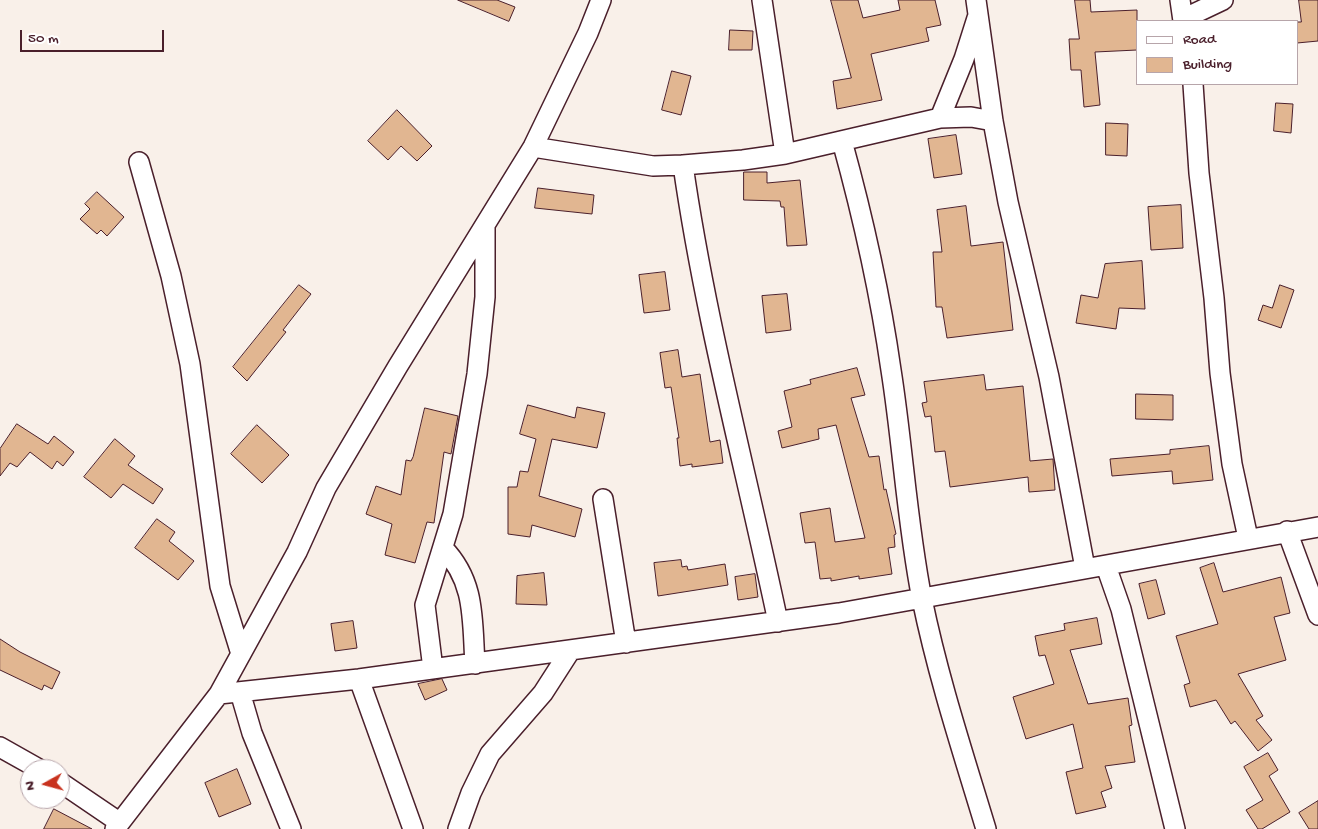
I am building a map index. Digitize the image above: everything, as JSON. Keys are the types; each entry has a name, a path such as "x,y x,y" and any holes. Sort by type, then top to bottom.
{"street":[{"path":"70,790 117,826 219,694 297,552 331,480 403,358 533,147 588,33 601,0"},
{"path":"762,0 785,154"},
{"path":"1180,0 1183,20 1223,0"},
{"path":"940,118 964,59 977,6"},
{"path":"977,6 992,121 1008,202 1048,377 1085,568"},
{"path":"1193,85 1220,373 1232,464 1248,538"},
{"path":"533,147 653,166 683,165 785,154 940,118 971,117 992,121"},
{"path":"842,141 876,280 892,371 922,598 939,669 986,829"},
{"path":"140,162 171,276 190,364 220,586 241,654"},
{"path":"683,165 693,234 705,295 778,622"},
{"path":"433,669 426,605 453,514 482,338 485,297 485,227"},
{"path":"602,499 626,643"},
{"path":"219,694 359,679 570,652 778,622 1085,568 1106,566 1318,526"},
{"path":"1286,531 1318,615"},
{"path":"443,548 457,562 465,578 470,602 476,664"},
{"path":"1106,566 1121,609 1175,829"},
{"path":"458,829 471,793 490,754 543,693 570,652"},
{"path":"359,679 412,829"},
{"path":"240,692 255,742 291,829"},
{"path":"0,747 21,759"}],"building":[{"path":"458,0 497,0 515,7 509,21"},
{"path":"831,0 858,0 863,18 900,10 898,0 935,0 941,25 926,28 929,41 871,54 882,100 837,109 833,81 851,78"},
{"path":"1075,0 1090,0 1091,12 1137,10 1136,50 1095,52 1100,105 1084,107 1081,70 1071,70 1069,39 1079,39"},
{"path":"1299,0 1318,0 1318,41 1298,43 1298,22 1301,22"},
{"path":"730,30 753,31 752,50 729,50"},
{"path":"672,71 691,76 681,115 662,110"},
{"path":"1276,103 1293,104 1291,133 1274,131"},
{"path":"397,110 432,146 417,161 401,146 388,160 368,141"},
{"path":"1106,123 1128,124 1127,156 1106,155"},
{"path":"956,135 962,174 934,178 928,139"},
{"path":"744,172 767,172 767,183 800,180 807,245 787,246 784,207 781,207 780,201 744,200"},
{"path":"538,188 594,195 592,214 535,208"},
{"path":"97,192 124,217 107,236 101,230 97,234 80,219 90,209 85,204"},
{"path":"1181,205 1183,248 1151,250 1148,207"},
{"path":"966,206 971,246 1003,242 1013,330 947,338 942,307 936,307 933,252 942,252 937,210"},
{"path":"1142,261 1145,309 1119,308 1116,329 1076,323 1081,295 1098,298 1105,264"},
{"path":"665,272 670,310 644,313 639,275"},
{"path":"299,285 311,294 283,330 286,332 247,381 233,367"},
{"path":"1280,285 1294,290 1281,328 1258,320 1263,305 1272,308"},
{"path":"787,294 791,330 766,333 762,296"},
{"path":"678,350 682,377 700,374 710,442 720,440 723,463 692,467 692,464 680,466 677,438 679,438 671,387 665,388 660,353"},
{"path":"857,368 865,395 851,398 869,457 879,456 884,490 886,489 896,534 894,535 895,547 888,548 892,574 859,579 859,576 831,581 831,578 820,579 815,542 805,543 800,513 830,508 835,542 865,538 836,425 818,429 819,439 782,448 778,431 792,427 784,391 811,384 810,380"},
{"path":"984,375 986,390 1023,386 1030,461 1053,459 1055,490 1029,492 1028,477 950,487 945,451 935,452 931,416 925,417 922,403 927,402 924,382"},
{"path":"1136,394 1173,395 1173,420 1136,419"},
{"path":"528,405 575,418 577,407 605,413 597,448 552,439 539,496 582,509 575,537 532,525 530,537 508,534 508,487 517,487 520,471 528,472 536,439 520,434"},
{"path":"425,408 458,416 451,454 444,452 434,523 427,522 415,563 385,555 392,524 366,514 376,486 401,495 406,460 411,461 413,457"},
{"path":"17,424 48,444 54,436 74,452 63,466 57,461 52,469 30,452 17,467 10,463 0,476 0,449"},
{"path":"257,425 289,455 262,483 231,454"},
{"path":"115,439 135,456 128,465 163,489 153,504 123,484 111,498 84,477"},
{"path":"1209,446 1213,480 1173,484 1172,471 1112,476 1110,459 1170,454 1170,450"},
{"path":"157,519 175,532 169,541 194,561 178,580 135,548"},
{"path":"681,560 682,567 687,566 688,570 725,564 728,585 658,596 654,563"},
{"path":"1214,563 1223,592 1281,577 1290,613 1274,617 1286,660 1238,674 1263,716 1256,720 1272,740 1258,751 1235,721 1231,724 1216,700 1190,707 1184,685 1190,683 1176,636 1218,624 1200,568"},
{"path":"544,573 547,605 516,604 517,576"},
{"path":"755,574 758,597 738,600 735,577"},
{"path":"1156,580 1165,614 1148,619 1139,584"},
{"path":"1097,618 1102,644 1070,650 1088,704 1128,698 1132,725 1129,726 1135,762 1105,766 1112,788 1101,792 1106,807 1076,814 1066,772 1083,768 1073,724 1026,739 1013,697 1054,684 1045,655 1039,656 1035,636 1065,630 1064,624"},
{"path":"353,621 357,648 335,651 331,624"},
{"path":"0,639 20,652 60,672 52,689 44,685 42,690 0,670"},
{"path":"442,679 447,690 425,700 418,684"},
{"path":"1268,753 1278,770 1269,776 1290,812 1262,829 1258,829 1246,810 1263,800 1244,767"},
{"path":"237,769 251,804 219,817 205,783"},
{"path":"1318,801 1318,829 1309,829 1299,813"},
{"path":"54,809 92,829 44,829"}]}
